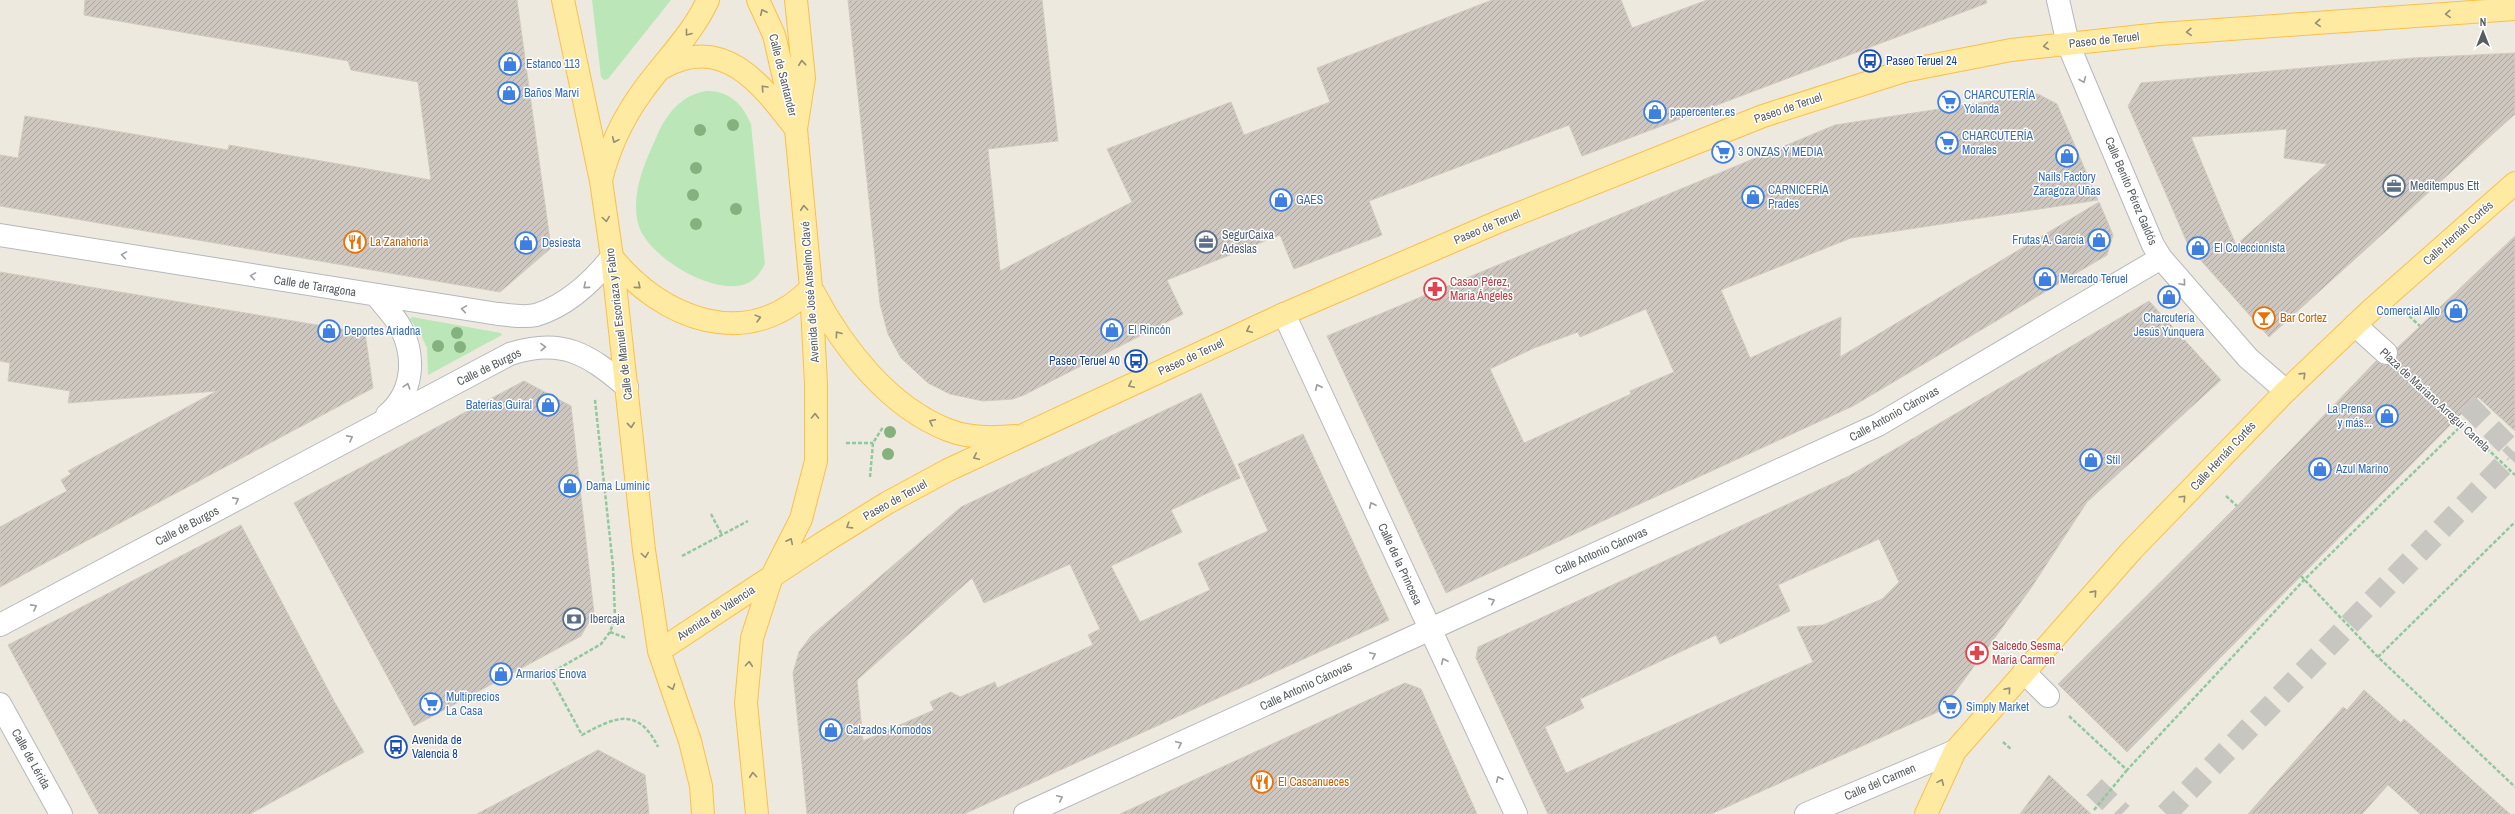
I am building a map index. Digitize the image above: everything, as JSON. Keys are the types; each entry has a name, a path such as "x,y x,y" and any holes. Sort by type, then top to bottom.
{"main road":[{"name":"Calle de Manuel Escoriaza y Fabro","path":"563,0 600,181 612,257 644,550 659,651 690,741 701,786 703,814"},
{"path":"600,181 605,163 627,114 659,69 694,25 708,0"},
{"name":"Calle de Santander","path":"758,0 774,35 796,130"},
{"name":"Avenida de José Anselmo Clavé","path":"756,814 746,703 752,638 772,576 800,519 816,461 816,384 811,288 796,130 804,78 796,0"},
{"name":"Paseo de Teruel","path":"772,576 887,503 948,470 1284,314 1500,221 1763,116 1904,71 1978,56 2160,34 2515,9"},
{"path":"659,69 690,56 725,61 751,76 764,87 796,130"},
{"name":"Calle Hernán Cortés","path":"1926,814 1955,751 2132,550 2286,391 2355,325 2515,183"},
{"path":"612,257 634,283 649,295 682,313 714,322 745,322 770,315 795,303 811,288"},
{"name":"Paseo de Teruel","path":"811,288 834,329 855,355 906,406 949,431 991,437 1024,435"},
{"name":"Avenida de Valencia","path":"659,651 772,576"}],"street":[{"name":"Calle Benito Pérez Galdós","path":"2058,0 2068,44 2147,232 2161,258 2248,358 2286,391"},
{"name":"Calle de Tarragona","path":"0,235 376,296 498,314 535,315 582,289 598,274 612,257"},
{"name":"Calle Antonio Cánovas","path":"1025,814 1878,426 2161,258"},
{"name":"Calle de Burgos","path":"374,426 393,410 406,391 410,374 406,340 400,327 376,296"},
{"name":"Calle de la Princesa","path":"1284,314 1516,814"},
{"name":"Plaza de Mariano Arregui Canela","path":"2355,325 2386,353"},
{"name":"Calle de Burgos","path":"0,625 510,354 535,348 572,349 590,358 627,386"},
{"path":"2024,672 2048,696"},
{"name":"Calle de Lérida","path":"0,704 61,814"},
{"name":"Calle del Carmen","path":"1806,814 1955,751"}],"path":[{"name":"Plaza de Mariano Arregui Canela","path":"2386,353 2515,475"},
{"path":"870,482 873,443 886,423"},
{"path":"2094,810 2127,770 2304,580 2462,426"},
{"path":"845,443 873,443"},
{"path":"711,514 722,534"},
{"path":"682,556 748,521"},
{"path":"2378,657 2515,522"},
{"path":"2301,576 2378,657 2515,787"},
{"path":"610,632 593,651 549,674 582,735 605,722 628,718 645,726 658,748"},
{"path":"2048,696 2127,770"}],"green space":[{"path":"592,0 671,0 608,79 604,80 601,77"},
{"path":"707,91 722,93 734,100 739,104 751,124 765,264 759,274 750,282 736,286 720,285 702,280 685,272 668,261 654,249 644,236 638,223 636,212 637,190 643,169 664,122 675,107 682,101 698,93"},
{"path":"412,317 501,333 502,335 428,375 427,348 421,335 410,319"}],"building":[{"path":"85,0 517,0 551,248 500,292 0,206 0,155 18,158 25,116 228,150 229,145 431,180 418,82 351,70 348,61 84,15"},
{"path":"848,0 1042,0 1058,141 988,149 1000,271 1132,202 1107,149 1231,102 1244,135 1330,102 1317,68 1492,0 1621,0 1632,28 1707,0 1986,0 1987,3 1582,156 1569,125 1369,201 1382,235 1294,269 1280,235 1167,280 1183,314 1024,395 1013,399 983,401 950,394 928,383 901,358 888,334 880,304"},
{"path":"2515,53 2515,114 2269,337 2189,247 2128,106 2141,83 2413,58","holes":["2287,129 2284,158 2327,164 2236,245 2191,137"]},
{"path":"2038,94 2057,104 2098,200 1851,238 1721,290 1750,358 1841,317 1840,357 2099,202 2113,235 2107,255 1853,406 1446,593 1327,336 1835,125","holes":["1646,309 1674,372 1630,391 1631,394 1524,443 1490,369 1534,348 1578,332 1580,337"]},
{"path":"2515,236 2515,431 2478,397 2127,752 2058,684 2237,506 2376,361 2384,365 2395,362 2398,355 2397,348"},
{"path":"0,272 365,333 373,388 0,587 0,527 67,491 61,480 71,474 68,471 217,391 68,403 70,391 8,381 10,363 0,361"},
{"path":"2149,301 2221,380 2087,502 2031,588 1942,710 1711,814 1548,814 1476,658 1478,647 1849,476","holes":["1879,539 1899,582 1882,599 1823,625 1797,627 1813,662 1566,773 1545,727 1584,708 1580,699 1716,635 1720,644 1790,611 1778,585"]},
{"path":"524,381 571,406 594,613 581,636 414,726 294,503"},
{"path":"1201,393 1240,478 1171,510 1182,532 1111,566 1140,622 1210,590 1198,563 1268,531 1238,464 1303,434 1389,620 964,814 807,814 793,673 799,652 811,636 961,507","holes":["1070,564 1100,629 1088,635 1093,645 997,688 995,682 960,697 951,692 930,702 934,710 863,741 857,680 972,578 984,603"]},
{"path":"241,525 335,703 364,752 250,814 99,814 8,645"},
{"path":"1405,683 1421,689 1477,814 1120,814"},
{"path":"2364,690 2401,723 2404,719 2510,814 2420,814 2388,785 2362,814 2248,814 2343,707 2347,710"},
{"path":"598,750 645,775 649,814 477,814"},
{"path":"2049,775 2091,814 2020,814"}],"tunnel":[{"path":"2468,405 2515,453"},
{"path":"2166,814 2515,453"},
{"path":"2094,787 2122,814"}],"place":[{"name":"Paseo Teruel 24","path":"1870,61"},
{"name":"Estanco 113","path":"510,64"},
{"name":"Baños Marvi","path":"509,93"},
{"name":"CHARCUTERÍA Yolanda","path":"1949,102"},
{"name":"papercenter.es","path":"1655,112"},
{"name":"CHARCUTERÍA Morales","path":"1947,143"},
{"name":"3 ONZAS Y MEDIA","path":"1723,152"},
{"name":"Nails Factory Zaragoza Uñas","path":"2067,156"},
{"name":"Meditempus Ett","path":"2394,186"},
{"name":"CARNICERÍA Prades","path":"1753,197"},
{"name":"GAES","path":"1281,200"},
{"name":"Frutas A. García","path":"2099,240"},
{"name":"La Zanahoria","path":"355,242"},
{"name":"SegurCaixa Adeslas","path":"1206,242"},
{"name":"Desiesta","path":"526,243"},
{"name":"El Coleccionista","path":"2198,248"},
{"name":"Mercado Teruel","path":"2045,279"},
{"name":"Casao Pérez, María Ángeles","path":"1435,289"},
{"name":"Charcutería Jesús Yunquera","path":"2169,297"},
{"name":"Comercial Allo","path":"2456,311"},
{"name":"Bar Cortez","path":"2264,318"},
{"name":"El Rincón","path":"1112,330"},
{"name":"Deportes Ariadna","path":"329,331"},
{"name":"Paseo Teruel 40","path":"1136,361"},
{"name":"Baterías Guiral","path":"548,405"},
{"name":"La Prensa y más...","path":"2387,416"},
{"name":"Stil","path":"2091,460"},
{"name":"Azul Marino","path":"2320,469"},
{"name":"Dama Luminic","path":"570,486"},
{"name":"Ibercaja","path":"574,619"},
{"name":"Salcedo Sesma, María Carmen","path":"1977,653"},
{"name":"Armarios Enova","path":"501,674"},
{"name":"Multiprecios La Casa","path":"431,704"},
{"name":"Simply Market","path":"1950,707"},
{"name":"Calzados Komodos","path":"831,730"},
{"name":"Avenida de Valencia 8","path":"396,747"},
{"name":"El Cascanueces","path":"1262,782"}]}
